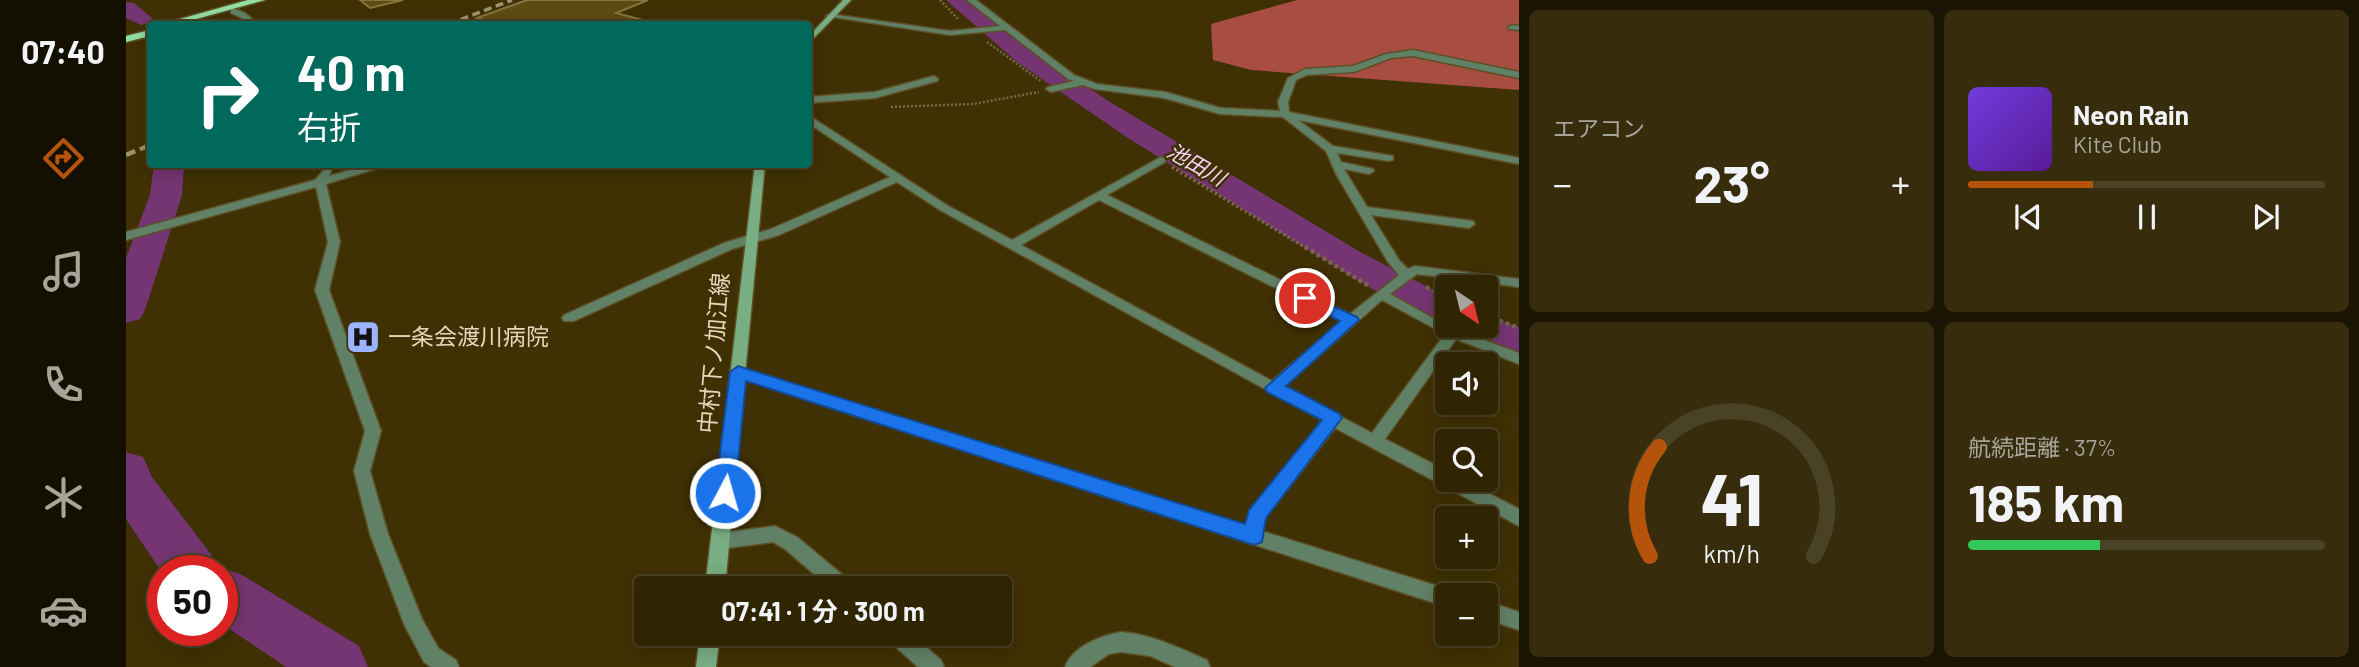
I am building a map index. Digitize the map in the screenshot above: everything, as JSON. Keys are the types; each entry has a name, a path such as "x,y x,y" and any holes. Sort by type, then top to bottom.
{"highway":[{"path":"179,21 260,0"},
{"path":"196,21 277,0"},
{"path":"126,37 147,32"}],"main road":[{"path":"812,37 846,0"},
{"name":"中村下ノ加江線","path":"716,576 759,168"},
{"path":"710,646 710,665"}],"street":[{"path":"971,0 1004,28 1083,82 1095,86 1165,95 1220,111 1284,114 1519,161"},
{"path":"234,11 250,21"},
{"path":"830,16 950,33 1004,28"},
{"path":"1407,276 1394,262 1330,149 1284,114 1283,102 1292,78 1296,75 1354,69 1396,54 1426,55 1519,75"},
{"path":"812,100 875,95 934,79"},
{"path":"1051,89 1083,82"},
{"path":"812,121 944,208 1273,388 1435,472"},
{"path":"1330,149 1389,158"},
{"path":"1014,244 1161,160"},
{"path":"1338,165 1368,171"},
{"path":"320,181 328,168"},
{"path":"126,236 370,168"},
{"path":"569,318 897,178"},
{"path":"320,181 334,242 322,290 373,431 362,471 379,534 414,624 431,655 449,667"},
{"path":"1098,195 1351,320"},
{"path":"1363,210 1469,224"},
{"path":"1273,388 1381,294 1415,270 1519,284"},
{"path":"1381,294 1435,323"},
{"path":"1376,440 1449,338"},
{"path":"1466,338 1519,359"},
{"path":"738,372 1435,594"},
{"path":"1254,536 1256,516 1334,418"},
{"path":"1472,492 1519,518"},
{"path":"720,541 775,534 792,543 830,576"},
{"path":"1498,614 1519,621"},
{"path":"1075,667 1101,645 1126,639 1200,667"},
{"path":"910,646 934,667"}],"path":[{"path":"940,0 974,32 1051,89"},
{"path":"886,107 973,104 1051,89"},
{"path":"1161,160 1381,294"},
{"path":"1498,320 1519,328"}],"shaded area":[{"path":"1297,0 1519,0 1519,90 1251,70 1213,60 1211,24"}],"building":[{"path":"360,0 403,0 370,8"},
{"path":"527,0 648,0 616,13 647,21 488,21 477,18"}],"waterway":[{"name":"池田川","path":"956,0 1026,57 1100,108 1349,260 1435,307"},
{"path":"126,8 141,18"},
{"path":"126,310 166,195 169,168"},
{"name":"池田川","path":"1498,334 1519,342"},
{"path":"126,471 129,484 180,555"},
{"path":"238,603 338,667"}],"railway":[{"path":"457,21 512,0"},
{"path":"126,155 147,146"}],"place":[{"name":"一条会渡川病院","path":"363,337"}],"route":[{"path":"725,493 738,372 1254,536 1256,516 1334,418 1273,388 1351,320 1305,298"}]}
